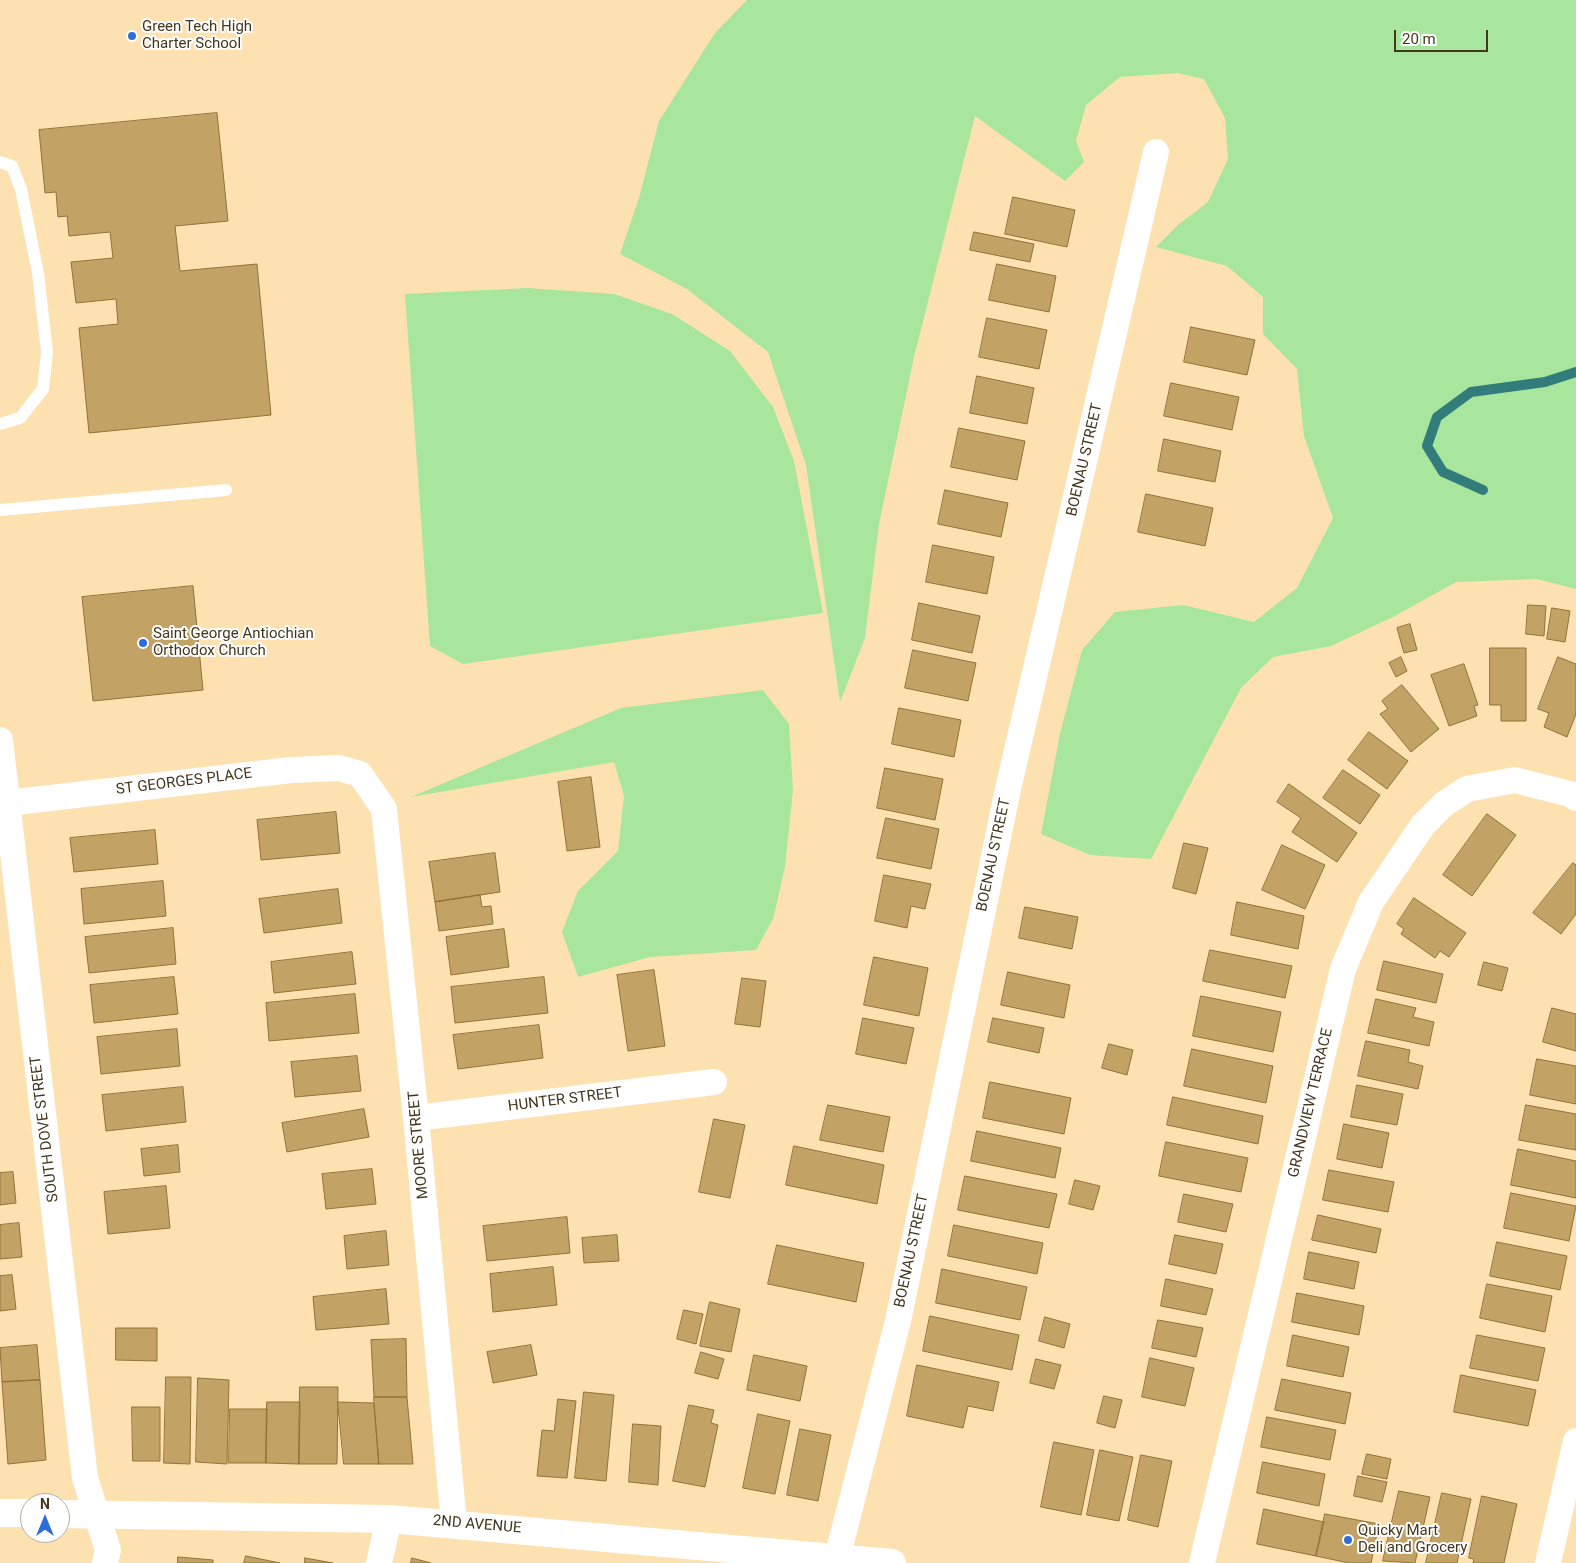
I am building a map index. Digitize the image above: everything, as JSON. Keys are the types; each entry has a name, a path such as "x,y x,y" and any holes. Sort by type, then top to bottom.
{"street":[{"name":"BOENAU STREET","path":"838,1558 898,1321 1008,789 1156,152"},
{"name":"SOUTH DOVE STREET","path":"0,740 85,1478 99,1515 108,1550 105,1563"},
{"name":"ST GEORGES PLACE","path":"7,803 291,770 339,768 360,774"},
{"name":"MOORE STREET","path":"360,774 384,809 416,1118 454,1523"},
{"name":"GRANDVIEW TERRACE","path":"1202,1563 1343,969 1370,902 1423,825 1444,804 1467,789 1515,780 1570,794 1576,798"},
{"name":"HUNTER STREET","path":"416,1118 714,1082"},
{"path":"1548,1563 1576,1442"},
{"path":"0,1513 20,1514"},
{"name":"2ND AVENUE","path":"70,1514 389,1519 454,1523 707,1555 838,1558 892,1563"},
{"path":"379,1563 389,1519"}],"lane":[{"path":"0,162 12,166 21,190 38,273 47,352 43,389 20,418 0,424"},
{"path":"0,510 226,490"}],"green space":[{"path":"747,0 1576,0 1576,589 1537,579 1456,582 1393,617 1331,646 1273,657 1241,688 1151,859 1090,855 1041,834 1060,734 1082,650 1115,612 1183,605 1254,622 1297,588 1333,518 1304,436 1297,369 1263,334 1263,297 1227,266 1156,247 1178,225 1208,202 1228,159 1225,118 1204,79 1178,73 1120,77 1086,105 1076,141 1084,162 1065,181 975,116 914,357 879,524 865,638 840,702 806,465 768,352 687,289 620,254 639,198 659,121 715,33"},
{"path":"527,288 614,294 672,314 730,351 773,407 794,461 823,613 463,664 430,646 405,294"},
{"path":"763,690 789,724 793,790 785,867 773,919 756,950 650,957 578,977 562,932 578,891 618,851 624,796 614,762 411,797 621,708"}],"building":[{"path":"217,113 228,221 175,226 180,271 257,264 271,415 89,433 79,328 118,324 116,299 76,303 71,262 113,258 110,232 69,236 67,216 58,217 56,192 45,193 39,130"},
{"path":"1013,197 1075,210 1067,247 1005,234"},
{"path":"974,232 1034,244 1030,262 970,250"},
{"path":"997,264 1056,276 1049,312 989,300"},
{"path":"987,318 1047,330 1039,369 979,357"},
{"path":"1191,327 1255,340 1247,375 1184,362"},
{"path":"977,376 1034,388 1027,424 970,413"},
{"path":"1171,383 1239,397 1232,430 1164,416"},
{"path":"959,428 1025,441 1017,480 951,467"},
{"path":"1164,439 1221,451 1215,482 1158,471"},
{"path":"945,490 1008,503 1001,537 938,524"},
{"path":"1146,494 1213,508 1205,546 1138,532"},
{"path":"933,545 994,557 987,594 926,582"},
{"name":"Saint George Antiochian Orthodox Church","path":"193,586 203,690 93,701 82,597"},
{"path":"919,603 980,616 972,653 912,640"},
{"path":"1528,605 1546,606 1544,636 1526,634"},
{"path":"1552,608 1570,611 1565,642 1547,639"},
{"path":"1410,624 1417,650 1404,653 1397,628"},
{"path":"1490,648 1526,648 1526,721 1501,721 1501,705 1490,705"},
{"path":"913,650 976,663 968,701 905,688"},
{"path":"1401,657 1407,671 1396,677 1389,663"},
{"path":"1558,657 1576,664 1576,714 1567,737 1544,727 1549,713 1538,709"},
{"path":"1464,664 1478,705 1474,706 1477,716 1449,726 1431,675"},
{"path":"1402,685 1439,729 1411,752 1380,714 1388,709 1382,701"},
{"path":"899,708 961,720 954,757 892,744"},
{"path":"1369,732 1408,761 1387,789 1348,760"},
{"path":"885,768 943,779 935,820 877,808"},
{"path":"1343,770 1380,795 1360,824 1323,798"},
{"path":"591,777 600,847 567,851 558,782"},
{"path":"1289,784 1357,833 1337,862 1292,832 1301,818 1277,802"},
{"path":"336,812 340,853 261,860 257,820"},
{"path":"1487,814 1516,835 1472,896 1443,875"},
{"path":"886,818 939,829 931,869 877,858"},
{"path":"155,830 158,864 74,872 70,838"},
{"path":"1184,843 1208,848 1196,894 1173,888"},
{"path":"1282,845 1325,865 1305,909 1262,890"},
{"path":"495,853 500,892 435,902 429,862"},
{"path":"1573,863 1576,865 1576,914 1561,934 1533,913"},
{"path":"884,875 931,884 925,909 911,906 907,928 875,921"},
{"path":"163,881 166,916 84,924 81,889"},
{"path":"338,889 342,923 264,933 259,899"},
{"path":"480,895 482,907 491,906 493,924 439,931 435,902"},
{"path":"1414,898 1466,933 1449,957 1440,951 1435,958 1401,934 1404,929 1397,924"},
{"path":"1237,902 1304,916 1298,949 1231,935"},
{"path":"1025,907 1078,917 1072,949 1019,938"},
{"path":"173,928 176,964 89,973 85,937"},
{"path":"504,929 509,967 451,975 446,937"},
{"path":"1210,950 1292,966 1285,998 1203,981"},
{"path":"352,952 356,984 274,993 271,962"},
{"path":"874,957 928,968 919,1016 864,1005"},
{"path":"1384,961 1443,974 1436,1003 1377,990"},
{"path":"1484,962 1508,968 1502,991 1478,985"},
{"path":"654,970 665,1046 628,1051 617,975"},
{"path":"1008,972 1070,985 1064,1018 1001,1005"},
{"path":"174,977 178,1014 94,1023 90,985"},
{"path":"544,977 548,1013 455,1023 451,987"},
{"path":"742,978 766,981 760,1027 735,1024"},
{"path":"355,994 359,1033 269,1041 266,1003"},
{"path":"1201,996 1281,1012 1273,1052 1193,1036"},
{"path":"1376,999 1416,1008 1413,1017 1434,1022 1429,1046 1368,1033"},
{"path":"1552,1008 1576,1014 1576,1051 1543,1042"},
{"path":"863,1018 914,1028 906,1064 856,1054"},
{"path":"993,1018 1044,1028 1039,1053 988,1042"},
{"path":"539,1025 543,1058 458,1069 453,1035"},
{"path":"177,1029 180,1066 101,1074 97,1037"},
{"path":"1366,1041 1410,1050 1408,1062 1423,1066 1418,1089 1358,1076"},
{"path":"1109,1044 1133,1050 1127,1075 1102,1068"},
{"path":"1192,1049 1273,1066 1266,1103 1184,1086"},
{"path":"357,1056 361,1091 295,1097 291,1062"},
{"path":"1537,1059 1576,1066 1576,1104 1530,1095"},
{"path":"990,1082 1071,1098 1064,1134 983,1118"},
{"path":"1357,1085 1403,1094 1397,1125 1351,1117"},
{"path":"183,1087 186,1122 106,1131 102,1095"},
{"path":"1173,1097 1263,1116 1258,1144 1167,1125"},
{"path":"828,1105 890,1117 883,1152 820,1140"},
{"path":"1526,1105 1576,1114 1576,1150 1519,1140"},
{"path":"364,1109 369,1137 287,1152 282,1123"},
{"path":"714,1119 745,1125 730,1198 699,1192"},
{"path":"1344,1124 1389,1133 1382,1168 1337,1159"},
{"path":"977,1131 1061,1148 1055,1178 971,1161"},
{"path":"1166,1142 1248,1158 1241,1192 1159,1176"},
{"path":"178,1145 180,1172 144,1176 141,1149"},
{"path":"794,1146 884,1165 877,1204 786,1185"},
{"path":"1518,1149 1576,1161 1576,1198 1511,1185"},
{"path":"372,1169 376,1204 326,1209 322,1174"},
{"path":"1329,1170 1394,1182 1388,1212 1323,1200"},
{"path":"13,1172 16,1203 0,1205 0,1173"},
{"path":"965,1176 1057,1194 1049,1228 958,1210"},
{"path":"1075,1180 1100,1186 1093,1210 1069,1204"},
{"path":"166,1186 170,1228 108,1234 104,1192"},
{"path":"1511,1193 1576,1206 1569,1241 1504,1228"},
{"path":"1184,1194 1233,1204 1226,1232 1178,1222"},
{"path":"1318,1215 1381,1229 1376,1253 1312,1240"},
{"path":"567,1217 570,1253 487,1261 483,1226"},
{"path":"19,1223 22,1257 0,1259 0,1225"},
{"path":"954,1225 1043,1243 1037,1274 948,1256"},
{"path":"386,1231 389,1265 347,1269 344,1236"},
{"path":"617,1235 619,1261 584,1263 582,1238"},
{"path":"1175,1235 1223,1244 1216,1274 1169,1264"},
{"path":"1497,1242 1567,1256 1560,1290 1490,1276"},
{"path":"777,1245 864,1263 856,1302 768,1284"},
{"path":"1309,1252 1359,1262 1354,1289 1304,1279"},
{"path":"553,1267 557,1305 493,1312 490,1274"},
{"path":"942,1269 1027,1287 1020,1320 936,1303"},
{"path":"12,1275 16,1309 0,1311 0,1276"},
{"path":"1166,1279 1213,1289 1206,1315 1161,1306"},
{"path":"1487,1284 1552,1296 1545,1332 1480,1318"},
{"path":"386,1289 389,1324 316,1330 313,1297"},
{"path":"1297,1293 1364,1306 1359,1335 1292,1322"},
{"path":"710,1302 740,1309 731,1352 700,1346"},
{"path":"684,1310 703,1314 696,1344 677,1339"},
{"path":"930,1316 1019,1335 1012,1370 923,1351"},
{"path":"1045,1317 1070,1324 1064,1348 1039,1341"},
{"path":"1158,1320 1203,1328 1196,1357 1152,1348"},
{"path":"116,1328 157,1328 157,1361 116,1360"},
{"path":"1293,1335 1349,1347 1343,1377 1287,1366"},
{"path":"1477,1335 1545,1348 1538,1381 1470,1368"},
{"path":"406,1339 407,1397 374,1397 371,1340"},
{"path":"37,1345 40,1380 2,1382 0,1348"},
{"path":"531,1345 537,1375 493,1383 487,1352"},
{"path":"701,1352 724,1359 718,1379 695,1373"},
{"path":"754,1355 807,1366 800,1401 747,1390"},
{"path":"1150,1358 1194,1368 1185,1406 1142,1397"},
{"path":"1036,1359 1061,1365 1054,1389 1030,1383"},
{"path":"917,1365 999,1382 993,1411 968,1406 963,1428 907,1416"},
{"path":"1461,1375 1536,1390 1528,1426 1454,1412"},
{"path":"166,1377 191,1377 190,1464 164,1463"},
{"path":"198,1378 229,1380 227,1464 196,1462"},
{"path":"1282,1379 1351,1393 1345,1424 1275,1410"},
{"path":"40,1380 46,1460 8,1464 2,1382"},
{"path":"300,1387 338,1387 337,1464 299,1464"},
{"path":"584,1392 614,1395 606,1481 575,1478"},
{"path":"1104,1396 1122,1400 1115,1428 1097,1423"},
{"path":"374,1397 407,1397 413,1464 379,1464"},
{"path":"558,1399 576,1401 567,1478 537,1476 542,1430 554,1431"},
{"path":"267,1402 300,1402 299,1464 266,1463"},
{"path":"338,1402 374,1403 379,1464 344,1464"},
{"path":"689,1405 714,1410 711,1423 718,1425 705,1487 673,1481"},
{"path":"132,1407 160,1407 160,1461 133,1461"},
{"path":"230,1409 267,1409 266,1463 229,1463"},
{"path":"758,1414 790,1421 775,1494 743,1488"},
{"path":"1267,1417 1336,1430 1330,1460 1261,1447"},
{"path":"633,1424 661,1426 658,1485 629,1482"},
{"path":"800,1429 831,1435 818,1501 787,1495"},
{"path":"1054,1442 1094,1450 1081,1515 1041,1507"},
{"path":"1100,1450 1133,1457 1119,1521 1087,1515"},
{"path":"1367,1454 1391,1459 1387,1479 1362,1474"},
{"path":"1141,1455 1172,1461 1158,1527 1128,1520"},
{"path":"1263,1462 1325,1474 1319,1506 1257,1493"},
{"path":"1358,1476 1387,1482 1382,1502 1354,1496"},
{"path":"1399,1491 1430,1497 1415,1563 1383,1561"},
{"path":"1442,1493 1471,1499 1457,1563 1426,1563"},
{"path":"1482,1496 1517,1504 1504,1563 1473,1563 1474,1559 1469,1558"},
{"path":"1264,1509 1324,1522 1316,1556 1257,1544"},
{"name":"Quicky Mart Deli and Grocery","path":"1325,1514 1379,1524 1371,1563 1349,1563 1316,1556"},
{"path":"246,1556 280,1563 244,1563"},
{"path":"178,1557 213,1560 213,1563 178,1563"},
{"path":"305,1558 333,1563 305,1563"},
{"path":"412,1558 431,1563 411,1563"}],"waterway":[{"path":"1483,490 1443,472 1427,446 1437,417 1471,392 1545,382 1576,372"}],"place":[{"name":"Green Tech High Charter School","path":"132,36"},
{"name":"Saint George Antiochian Orthodox Church","path":"143,643"},
{"name":"Quicky Mart Deli and Grocery","path":"1348,1540"}]}
